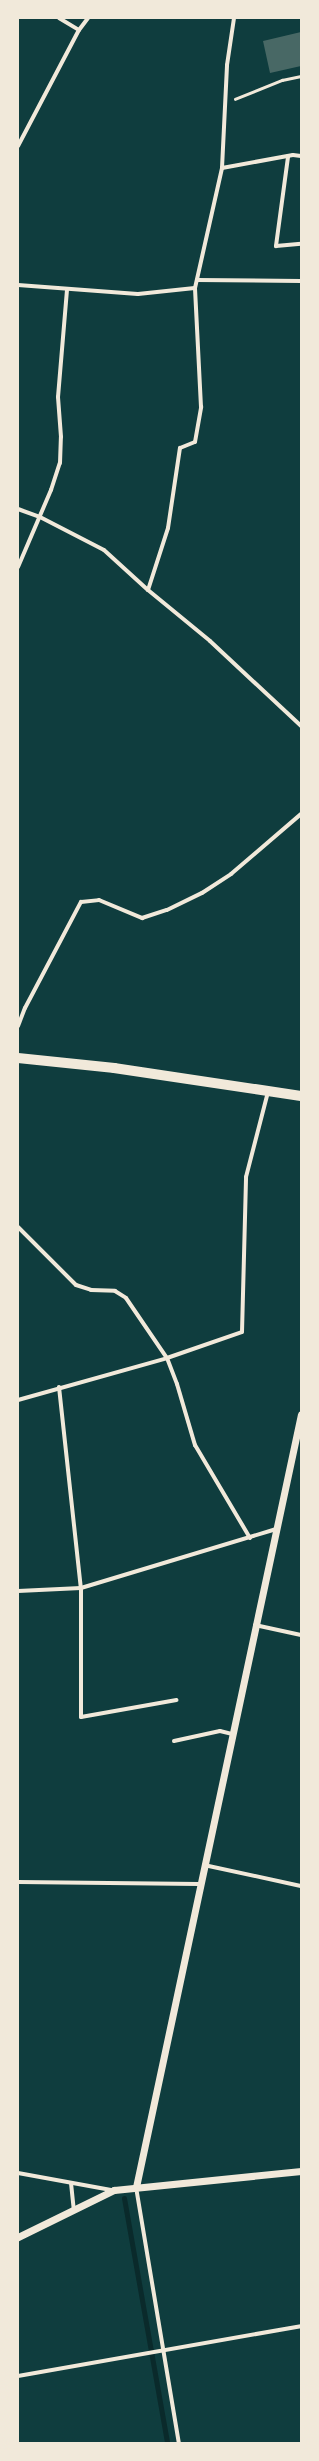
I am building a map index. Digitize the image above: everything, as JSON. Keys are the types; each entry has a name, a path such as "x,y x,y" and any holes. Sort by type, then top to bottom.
{"main road":[{"path":"18,1058 114,1068 301,1096"}],"street":[{"path":"59,18 79,30"},
{"path":"18,146 79,30 88,18"},
{"path":"148,590 168,528 180,448 195,442 201,407 195,288 222,168 227,65 234,18"},
{"path":"222,168 301,156"},
{"path":"288,157 276,246 301,244"},
{"path":"197,280 301,281"},
{"path":"18,285 67,290 138,294 195,288"},
{"path":"18,567 52,490 60,463 62,437 58,397 67,290"},
{"path":"18,509 40,516 104,550 148,590 210,641 301,726"},
{"path":"18,1026 25,1008 81,902 99,900 142,918 167,910 202,893 231,874 301,814"},
{"path":"18,1400 59,1387 167,1358 242,1332 246,1177 269,1090"},
{"path":"18,1227 76,1285 91,1290 115,1291 126,1298 167,1358 177,1384 195,1445 250,1538"},
{"path":"59,1387 81,1588 82,1717 176,1700"},
{"path":"179,2443 136,2187 199,1884 301,1414"},
{"path":"18,1591 81,1588 276,1529"},
{"path":"255,1625 301,1635"},
{"path":"174,1741 220,1731 232,1734"},
{"path":"204,1865 301,1886"},
{"path":"18,1882 199,1884"},
{"path":"18,2173 114,2190 301,2171"},
{"path":"71,2183 74,2210"},
{"path":"18,2237 114,2190"},
{"path":"18,2376 301,2326"}],"path":[{"path":"225,103 282,80 301,76"}],"building":[{"path":"301,32 301,66 270,73 263,41"}],"waterway":[{"path":"124,2198 167,2443"}]}
